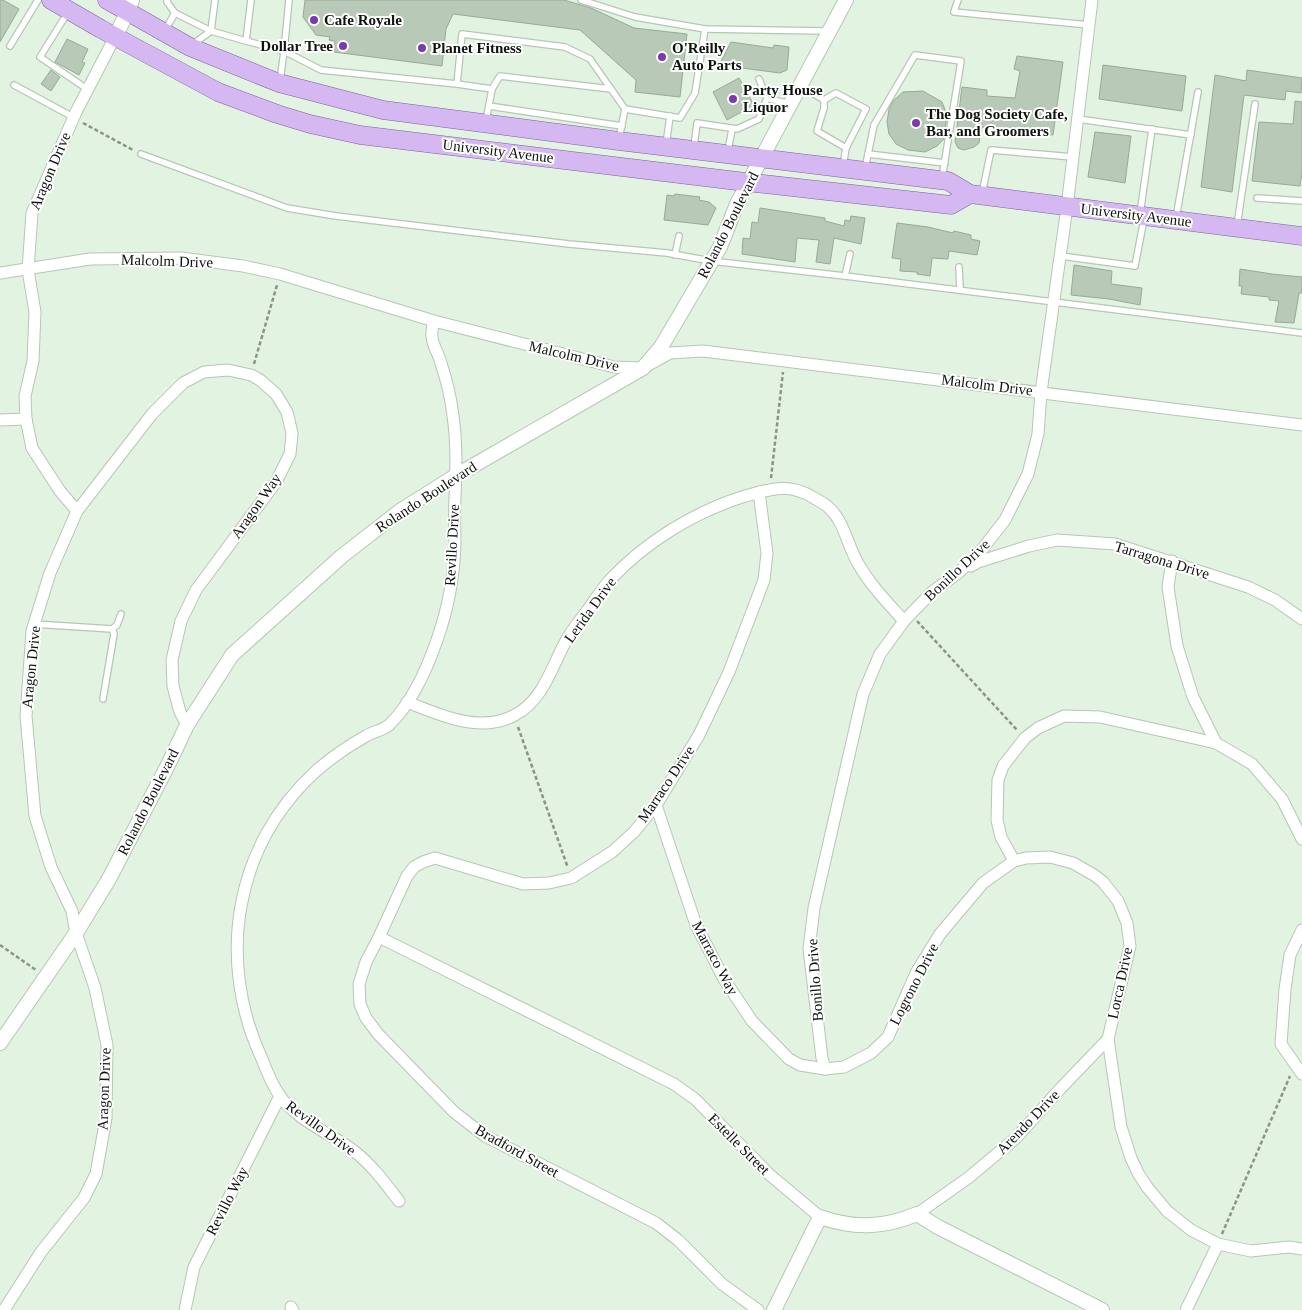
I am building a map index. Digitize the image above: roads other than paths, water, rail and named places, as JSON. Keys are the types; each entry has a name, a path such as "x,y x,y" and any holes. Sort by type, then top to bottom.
{"main road":[{"name":"University Avenue","path":"51,0 115,37 218,92 310,124 360,135 749,183 952,205 976,195"},
{"name":"University Avenue","path":"107,0 130,6 163,32 190,48 279,83 384,110 486,124 620,133 666,147 842,168 866,162 944,172 948,181 976,195 1302,236"}],"street":[{"name":"Rolando Boulevard","path":"0,1043 76,933 109,879 170,763 187,726 232,655 342,556 400,511 457,475 643,368 661,347 720,247 737,204 846,0"},
{"name":"Bonillo Drive","path":"825,1069 822,1058 810,949 814,908 863,694 880,654 907,618 932,592 958,573 980,552 1005,520 1028,474 1038,434 1054,301 1068,207 1092,0"},
{"name":"Aragon Drive","path":"4,1310 41,1252 84,1198 96,1174 106,1118 107,1045 95,988 76,933 72,911 51,867 35,816 26,716 32,631 50,573 77,511 60,491 32,448 26,419 25,396 33,361 35,312 28,270 32,212 73,117 130,6"},
{"name":"Malcolm Drive","path":"0,273 90,259 181,258 242,266 280,274 434,321 614,368 643,368 670,353 703,351 1302,425"},
{"name":"Revillo Drive","path":"399,1201 371,1166 355,1152 299,1114 280,1096 254,1043 247,1023 238,982 236,962 238,926 247,879 274,821 300,787 332,758 362,738 388,726 407,702 428,663 444,615 453,568 457,475 453,416 444,374 432,337 434,321"},
{"name":"Aragon Way","path":"77,511 152,414 183,383 204,372 228,370 251,375 268,387 287,412 292,433 290,454 276,482 196,590 181,621 172,660 173,686 180,712 187,726"},
{"path":"0,420 26,419"},
{"name":"Lerida Drive","path":"407,702 446,717 473,723 495,723 514,716 525,709 544,686 568,638 609,581 653,542 688,520 721,504 784,487 804,492 827,506 840,522 857,563 870,582 907,618"},
{"name":"Marraco Drive","path":"380,936 407,876 414,867 429,860 435,858 523,884 549,883 571,878 612,852 634,832 656,805 699,735 725,681 764,580 767,554 765,491"},
{"name":"Tarragona Drive","path":"958,573 978,562 1029,546 1057,540 1115,544 1248,587 1276,600 1302,619"},
{"path":"1172,561 1168,587 1177,646 1193,697 1216,743"},
{"path":"1014,861 1001,837 997,820 998,780 1003,766 1024,738 1038,728 1064,716 1100,717 1216,743 1252,764 1282,799 1302,839"},
{"name":"Marraco Way","path":"656,805 696,925 724,979 752,1021 789,1059 800,1065 825,1069"},
{"name":"Lorca Drive","path":"1014,861 1026,858 1050,857 1073,863 1103,882 1118,901 1127,923 1130,946 1108,1039 1125,1143 1138,1173 1157,1199 1167,1211 1191,1230 1218,1244 1251,1251 1289,1247 1302,1248"},
{"name":"Logrono Drive","path":"825,1069 844,1067 871,1053 888,1037 916,973 940,934 983,882 1014,861"},
{"path":"1302,930 1290,955 1284,989 1282,1044 1302,1074"},
{"name":"Estelle Street","path":"380,936 674,1084 695,1099 770,1175 820,1217 847,1225 867,1226 889,1224 917,1214"},
{"name":"Bradford Street","path":"380,936 366,962 359,984 360,1004 366,1018 378,1034 454,1112 485,1136 656,1223 678,1240 722,1284 758,1310"},
{"name":"Arendo Drive","path":"917,1214 968,1178 1016,1138 1108,1039"},
{"name":"Revillo Way","path":"185,1310 194,1267 280,1096"},
{"path":"917,1214 938,1227 1102,1310"},
{"path":"774,1310 820,1217"},
{"path":"1186,1310 1218,1244"}],"lane":[{"path":"10,46 38,0"},
{"path":"167,0 175,13 211,31 284,51 321,70 492,89"},
{"path":"190,48 211,31 215,0"},
{"path":"246,41 251,0"},
{"path":"279,83 289,0"},
{"path":"581,0 635,17 705,29 829,31"},
{"path":"958,0 954,12 1089,25"},
{"path":"69,11 40,57 87,89"},
{"path":"163,32 175,13"},
{"path":"624,109 680,118 694,93 705,29"},
{"path":"457,84 462,34 565,46 590,59 624,109 620,133 489,106"},
{"path":"866,162 874,125 915,55 961,61 944,172"},
{"path":"486,124 492,89 498,78 503,75 611,89"},
{"path":"693,150 697,123 737,129 759,119 767,98 759,79"},
{"path":"14,85 73,117"},
{"path":"801,86 824,100"},
{"path":"1176,220 1198,92"},
{"path":"824,100 836,93 866,109 846,148 842,168"},
{"path":"767,98 791,104"},
{"path":"824,100 824,108 817,131 846,148"},
{"path":"1236,228 1255,104"},
{"path":"666,147 670,116"},
{"path":"1078,119 1191,134"},
{"path":"728,154 732,128"},
{"path":"1060,256 1135,266 1152,129"},
{"path":"976,195 990,150 1073,158"},
{"path":"141,154 287,208 354,218 675,255 711,261 1054,301 1302,333"},
{"path":"1257,198 1302,201"},
{"path":"675,255 679,236"},
{"path":"845,276 850,254"},
{"path":"959,267 960,290"},
{"path":"34,624 112,629 117,625 121,614"},
{"path":"103,699 114,634 112,629"}],"place":[{"name":"Cafe Royale","path":"314,20"},
{"name":"Dollar Tree","path":"343,46"},
{"name":"Planet Fitness","path":"422,48"},
{"name":"O'Reilly Auto Parts","path":"662,57"},
{"name":"Party House Liquor","path":"733,99"},
{"name":"The Dog Society Cafe, Bar, and Groomers","path":"916,123"}]}
